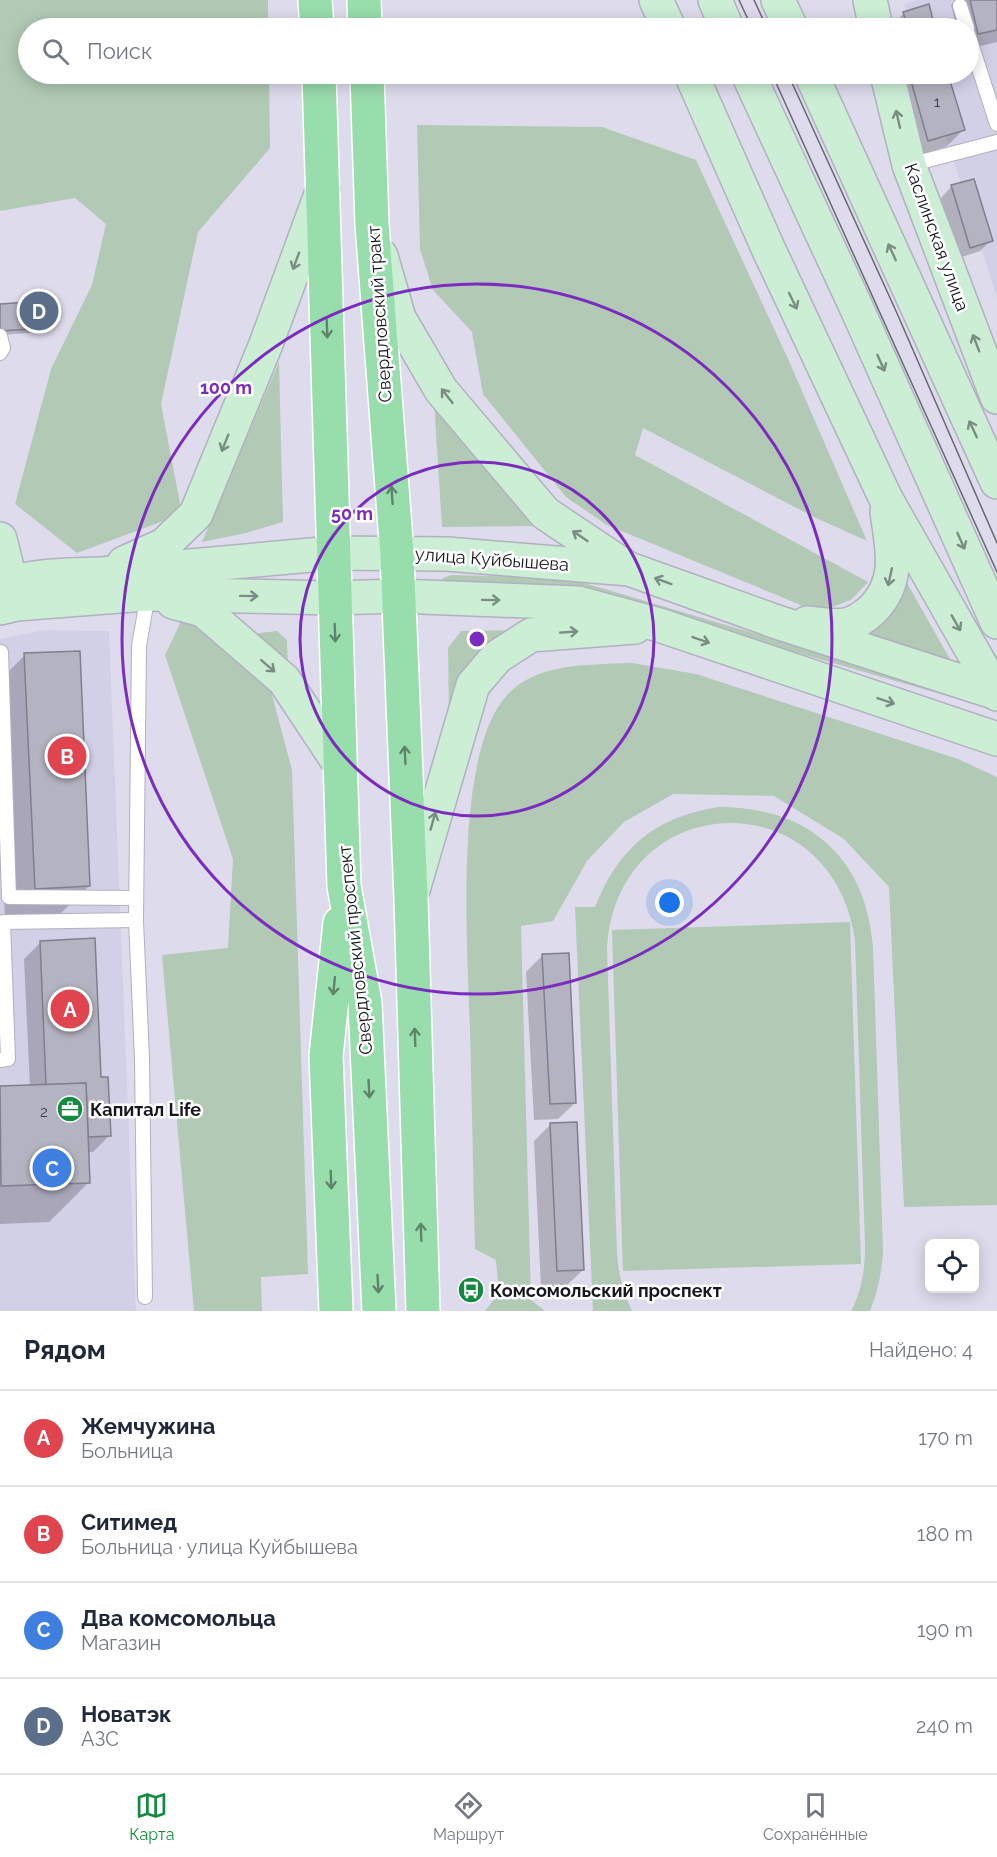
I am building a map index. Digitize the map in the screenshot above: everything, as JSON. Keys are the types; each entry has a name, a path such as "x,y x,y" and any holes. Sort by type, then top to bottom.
{"main road":[{"path":"315,0 316,18"},
{"path":"364,0 365,18"},
{"path":"656,0 664,18"},
{"path":"715,0 723,18"},
{"path":"778,0 786,18"},
{"path":"870,0 874,18"},
{"path":"319,84 333,553"},
{"name":"Свердловский тракт","path":"367,84 372,225 397,554"},
{"path":"695,84 768,248 886,499 996,693"},
{"path":"752,84 857,309 997,622"},
{"path":"816,84 997,482"},
{"name":"Каслинская улица","path":"889,84 909,165 997,397"},
{"path":"101,574 164,545 196,514 266,344 324,187"},
{"path":"372,225 399,318 441,390 545,513 629,569"},
{"path":"777,622 845,625 867,615 885,597 891,577 893,553 886,499"},
{"path":"0,539 7,595 148,594 334,598 398,596 578,603 659,626 997,739"},
{"name":"улица Куйбышева","path":"7,595 67,575 101,574 333,553 447,554 629,569 777,622 996,693"},
{"name":"Свердловский проспект","path":"333,553 344,886 365,1003 379,1311"},
{"path":"397,554 411,898 423,1311"},
{"path":"148,594 203,610 284,680 339,763"},
{"path":"411,898 473,685 497,657 531,635 659,626"},
{"path":"336,1311 326,1056 344,886"}],"lane":[{"path":"960,6 964,18"},
{"path":"979,66 997,124"},
{"path":"909,165 997,142"},
{"path":"0,336 3,348 0,353"},
{"path":"146,1297 142,1059 136,898 139,646 148,594"},
{"path":"1,652 9,897 136,898"},
{"path":"0,1060 8,1059 3,922 136,920"}],"shaded area":[{"path":"917,0 997,0 997,298 929,84 979,84 979,18 909,18 904,4"},
{"path":"44,630 109,631 136,1311 0,1311 0,639"}],"green space":[{"path":"0,0 268,0 268,18 18,18 18,84 269,84 270,148 198,232 161,404 182,514 77,553 15,504 51,369 92,285 106,224 75,198 0,211"},
{"path":"417,125 602,127 696,160 789,361 867,541 814,517 643,428 635,455 868,582 851,600 829,608 808,608 607,525 566,497 483,394 472,332 433,290 420,249"},
{"path":"279,362 283,522 246,533 202,542"},
{"path":"434,401 540,526 442,527"},
{"path":"902,574 951,661 859,632"},
{"path":"451,575 531,577 581,582 979,700 979,705 602,597 443,584 443,578"},
{"path":"185,613 223,644 271,691 292,770 308,1274 261,1277 262,1311 194,1311 162,955 228,948 233,859 165,655"},
{"path":"523,630 449,714 448,648 461,631"},
{"path":"277,631 287,640 288,673 252,634"},
{"path":"632,663 696,674 958,759 997,777 997,1205 904,1207 889,887 844,839 774,796 673,794 624,822 587,861 553,921 521,926 531,1300 545,1311 485,1311 499,1293 496,1260 475,1249 466,905 471,805 478,760 490,722 508,694 521,684 535,676 566,667"},
{"path":"719,807 751,809 780,816 805,828 827,843 845,863 858,887 868,915 873,947 883,1250 879,1281 870,1311 851,1311 862,1279 865,1246 855,940 838,887 808,850 769,829 726,823 683,832 646,856 619,895 607,949 617,1254 622,1283 632,1311 593,1311 575,907 595,907 616,867 642,838 676,818"},
{"path":"850,922 861,1264 623,1271 612,930"}],"building":[{"path":"970,0 997,0 997,30 979,34 979,18 974,18"},
{"path":"929,4 932,18 905,18 903,12"},
{"path":"912,84 951,84 965,130 928,141"},
{"path":"974,179 993,241 970,248 951,185"},
{"path":"48,301 49,328 30,329 28,302"},
{"path":"28,302 30,329 0,331 0,304"},
{"path":"80,651 90,886 35,889 24,653"},
{"path":"95,938 101,1077 108,1077 111,1136 88,1137 86,1083 46,1085 40,941"},
{"path":"569,953 576,1103 550,1104 542,954"},
{"path":"86,1083 90,1183 1,1186 0,1086"},
{"path":"577,1122 584,1270 557,1271 550,1123"}],"tram line":[{"path":"739,0 747,18"},
{"path":"754,0 762,18"},
{"path":"777,84 997,572"},
{"path":"793,84 896,311 997,543"}],"place":[{"name":"Новатэк","path":"39,311"},
{"name":"Ситимед","path":"67,756"},
{"name":"Жемчужина","path":"70,1009"},
{"name":"Капитал Life","path":"70,1109"},
{"name":"Два комсомольца","path":"52,1168"},
{"name":"Комсомольский проспект","path":"471,1290"}]}
